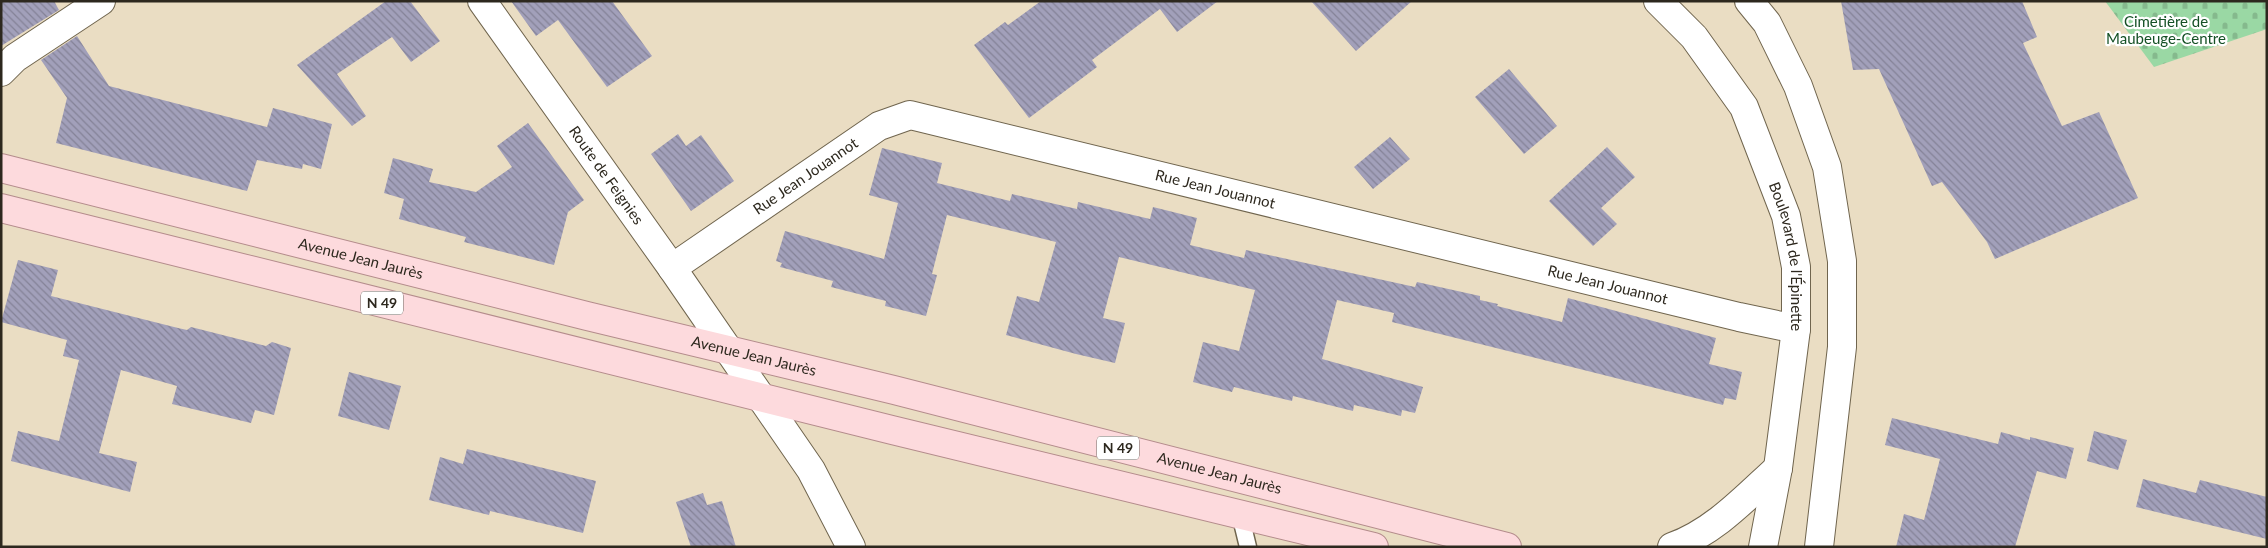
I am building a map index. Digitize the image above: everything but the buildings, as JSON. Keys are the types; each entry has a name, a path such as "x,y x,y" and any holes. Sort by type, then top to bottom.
{"main road":[{"name":"Avenue Jean Jaurès","path":"1,168 578,314 728,349 1507,547"},
{"name":"N 49","path":"1,208 762,398 1374,547"}],"street":[{"path":"1,72 15,58 101,1"},
{"name":"Route de Feignies","path":"482,1 672,268 811,470 851,547"},
{"name":"Boulevard de l'Épinette","path":"1658,1 1694,37 1744,107 1786,216 1796,267 1796,329 1778,468 1763,547"},
{"path":"1749,1 1767,23 1798,86 1827,166 1842,260 1842,347 1818,547"},
{"name":"Rue Jean Jouannot","path":"672,268 879,126 910,115 1710,310 1796,329"},
{"path":"1672,547 1690,540 1724,517 1778,468"}],"lane":[{"path":"1240,514 1248,547"}],"green space":[{"name":"Cimetière de Maubeuge-Centre","path":"2105,1 2267,1 2267,29 2154,67"}]}
